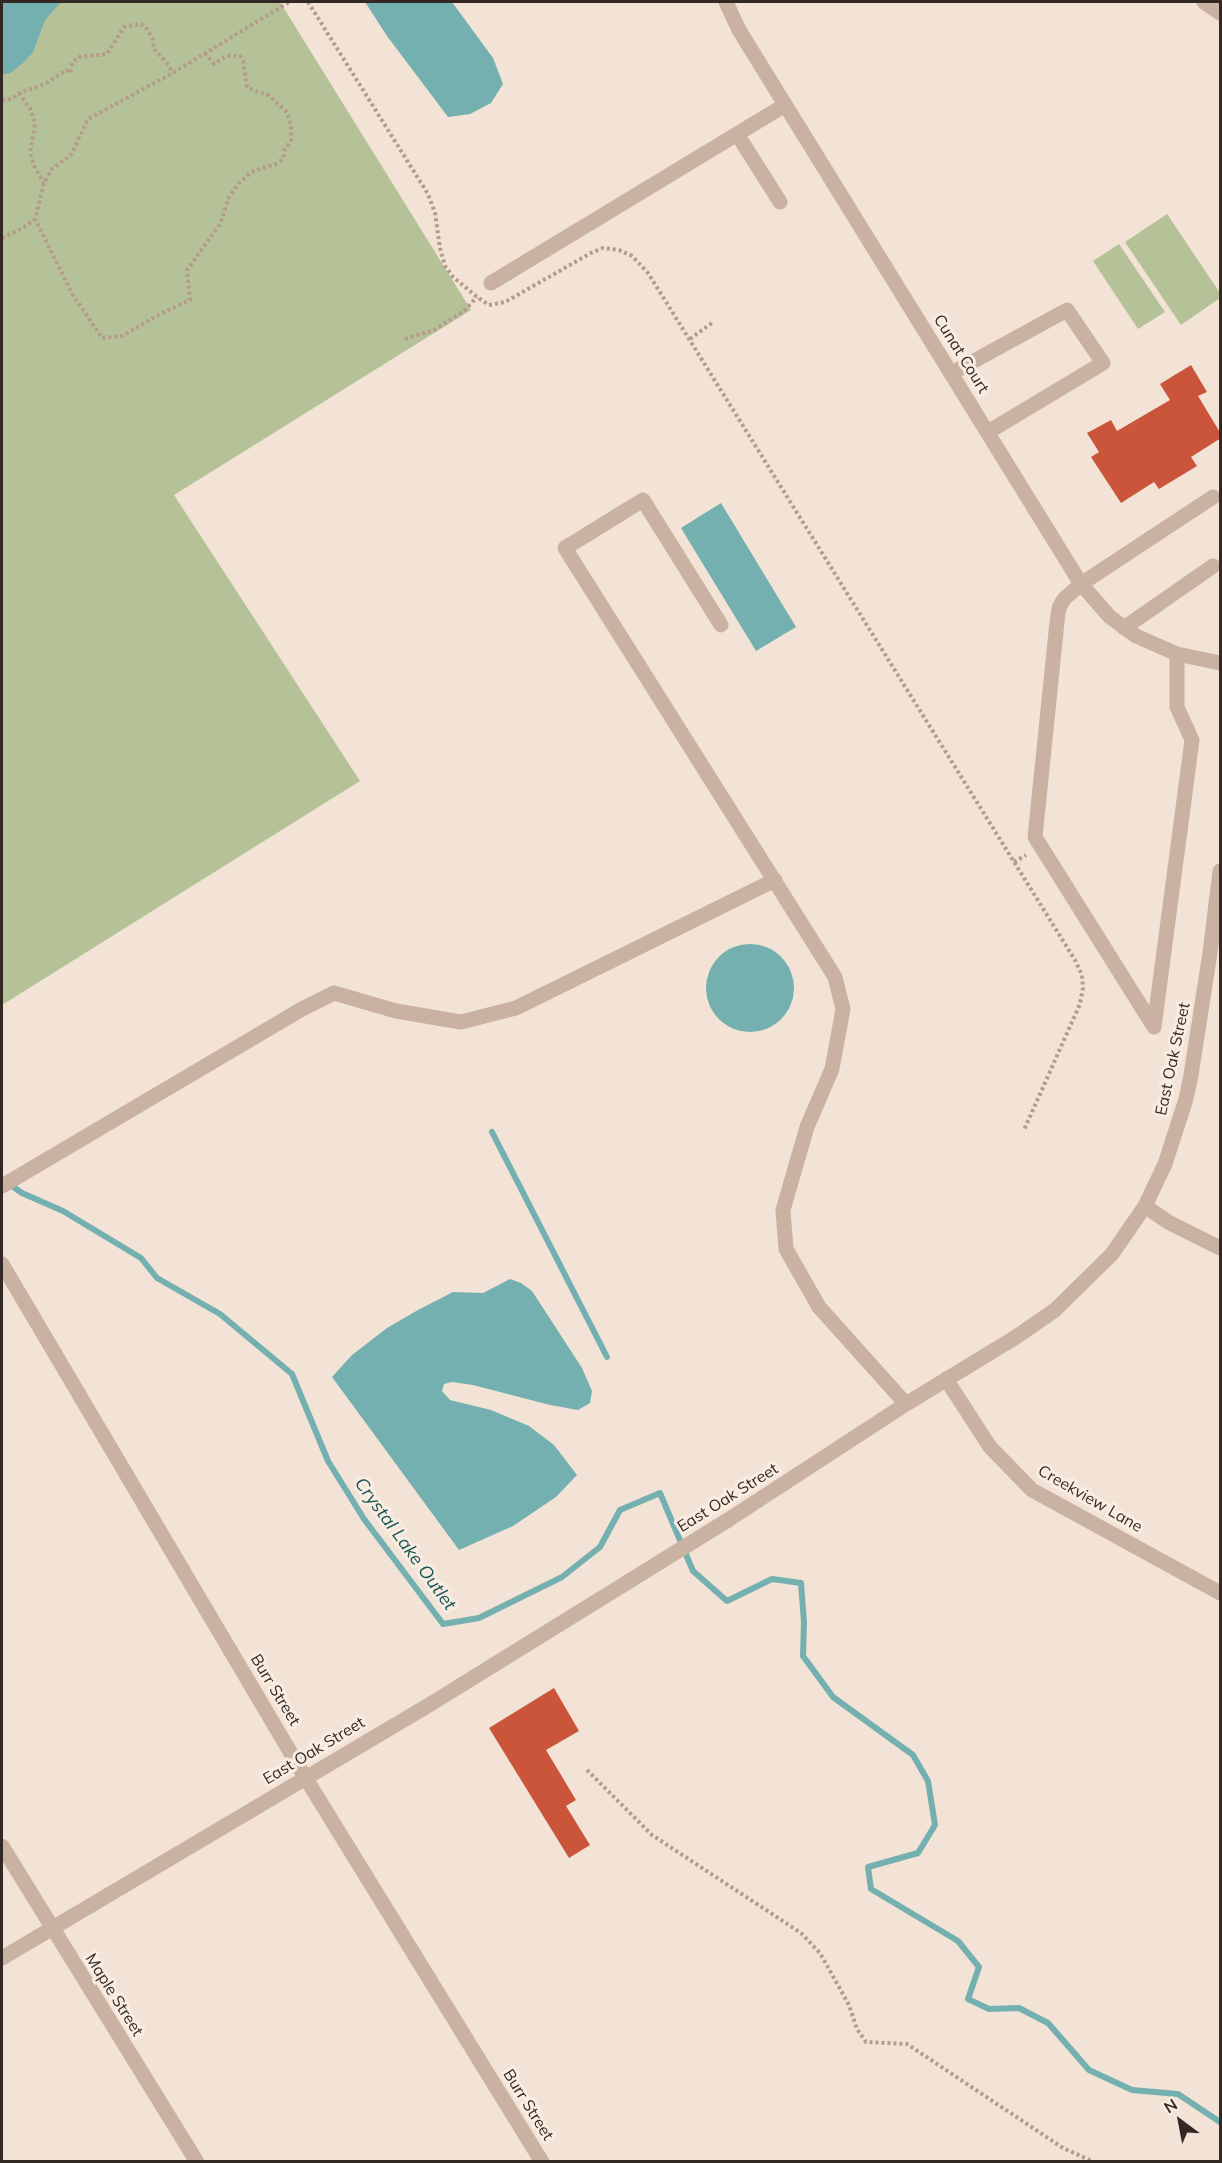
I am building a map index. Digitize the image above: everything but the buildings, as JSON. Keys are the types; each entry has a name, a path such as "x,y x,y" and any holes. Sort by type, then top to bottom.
{"street":[{"name":"Cunat Court","path":"726,2 739,30 1081,584 1093,600 1124,628 1156,646 1178,654 1221,663"},
{"path":"1203,2 1221,14"},
{"path":"491,283 785,105"},
{"path":"737,134 780,202"},
{"path":"952,373 1067,310 1103,363 988,432"},
{"path":"1178,654 1177,707 1191,740 1154,1027 1035,837 1057,622 1059,608 1064,599 1081,584 1213,497"},
{"path":"721,625 643,500 565,548 835,977 843,1009 832,1069 807,1127 783,1210 786,1249 819,1307 906,1404"},
{"path":"1124,628 1213,566"},
{"name":"East Oak Street","path":"2,1958 429,1705 728,1520 1055,1310 1112,1254 1145,1206 1165,1164 1186,1099 1215,953 1221,871"},
{"path":"2,1186 292,1015 334,993 396,1011 461,1022 516,1008 775,880"},
{"path":"1145,1206 1168,1222 1221,1248"},
{"name":"Burr Street","path":"2,1264 305,1777 542,2162"},
{"name":"Creekview Lane","path":"946,1379 990,1447 1032,1490 1221,1593"},
{"name":"Maple Street","path":"2,1846 51,1929 197,2162"}],"path":[{"path":"2,238 23,228 34,219 44,183 52,169 72,155 88,118 172,74 289,2"},
{"path":"308,2 428,194 435,213 445,266 453,277 489,305 505,302 591,253 603,249 619,250 632,256 648,273 690,339 1069,950 1082,975 1083,988 1080,1004 1024,1130"},
{"path":"2,100 12,99 19,93 45,84 66,70 70,73 72,63 78,57 107,54 124,27 141,24 146,27 153,40 154,49 166,62 172,74"},
{"path":"34,219 73,295 102,338 122,336 190,300 187,270 220,224 229,197 238,183 251,172 276,164 283,159 285,149 291,141 291,127 287,112 267,94 248,87 240,56 226,56 214,64 205,53"},
{"path":"19,93 31,110 35,124 30,152 34,166 44,183"},
{"path":"405,339 434,330 464,311 477,297"},
{"path":"690,339 712,323"},
{"path":"587,1770 652,1834 801,1933 820,1953 849,2005 857,2029 866,2042 907,2044 1063,2148 1094,2162"}],"green space":[{"path":"2,2 280,2 471,310 174,495 360,781 2,1005"},
{"path":"1167,214 1220,293 1220,298 1181,325 1125,242"},
{"path":"1119,244 1165,312 1138,329 1093,261"}],"water":[{"path":"2,2 61,2 45,20 33,52 10,73 2,75"},
{"path":"365,2 452,2 493,58 503,84 491,103 470,114 448,117 387,36"},
{"path":"721,503 796,627 756,651 681,528"},
{"path":"750,944 775,951 787,963 794,988 787,1013 775,1025 750,1032 725,1025 713,1013 706,988 713,963 725,951"},
{"path":"510,1279 532,1291 582,1368 592,1391 590,1403 578,1410 452,1382 444,1384 442,1391 450,1400 491,1410 529,1426 554,1445 577,1475 556,1497 513,1526 459,1550 332,1377 352,1355 387,1328 418,1310 453,1292 483,1293"}],"waterway":[{"path":"492,1132 607,1357"},
{"name":"Crystal Lake Outlet","path":"9,1184 22,1193 63,1211 141,1258 157,1278 220,1314 292,1374 328,1461 364,1519 443,1624 479,1618 562,1577 600,1547 620,1510 660,1493 693,1571 727,1601 772,1579 801,1583 804,1622 803,1656 833,1697 913,1755 928,1781 935,1825 918,1853 868,1867 871,1889 958,1941 979,1967 968,1999 989,2009 1019,2008 1048,2023 1089,2070 1132,2090 1178,2094 1220,2122"}]}
